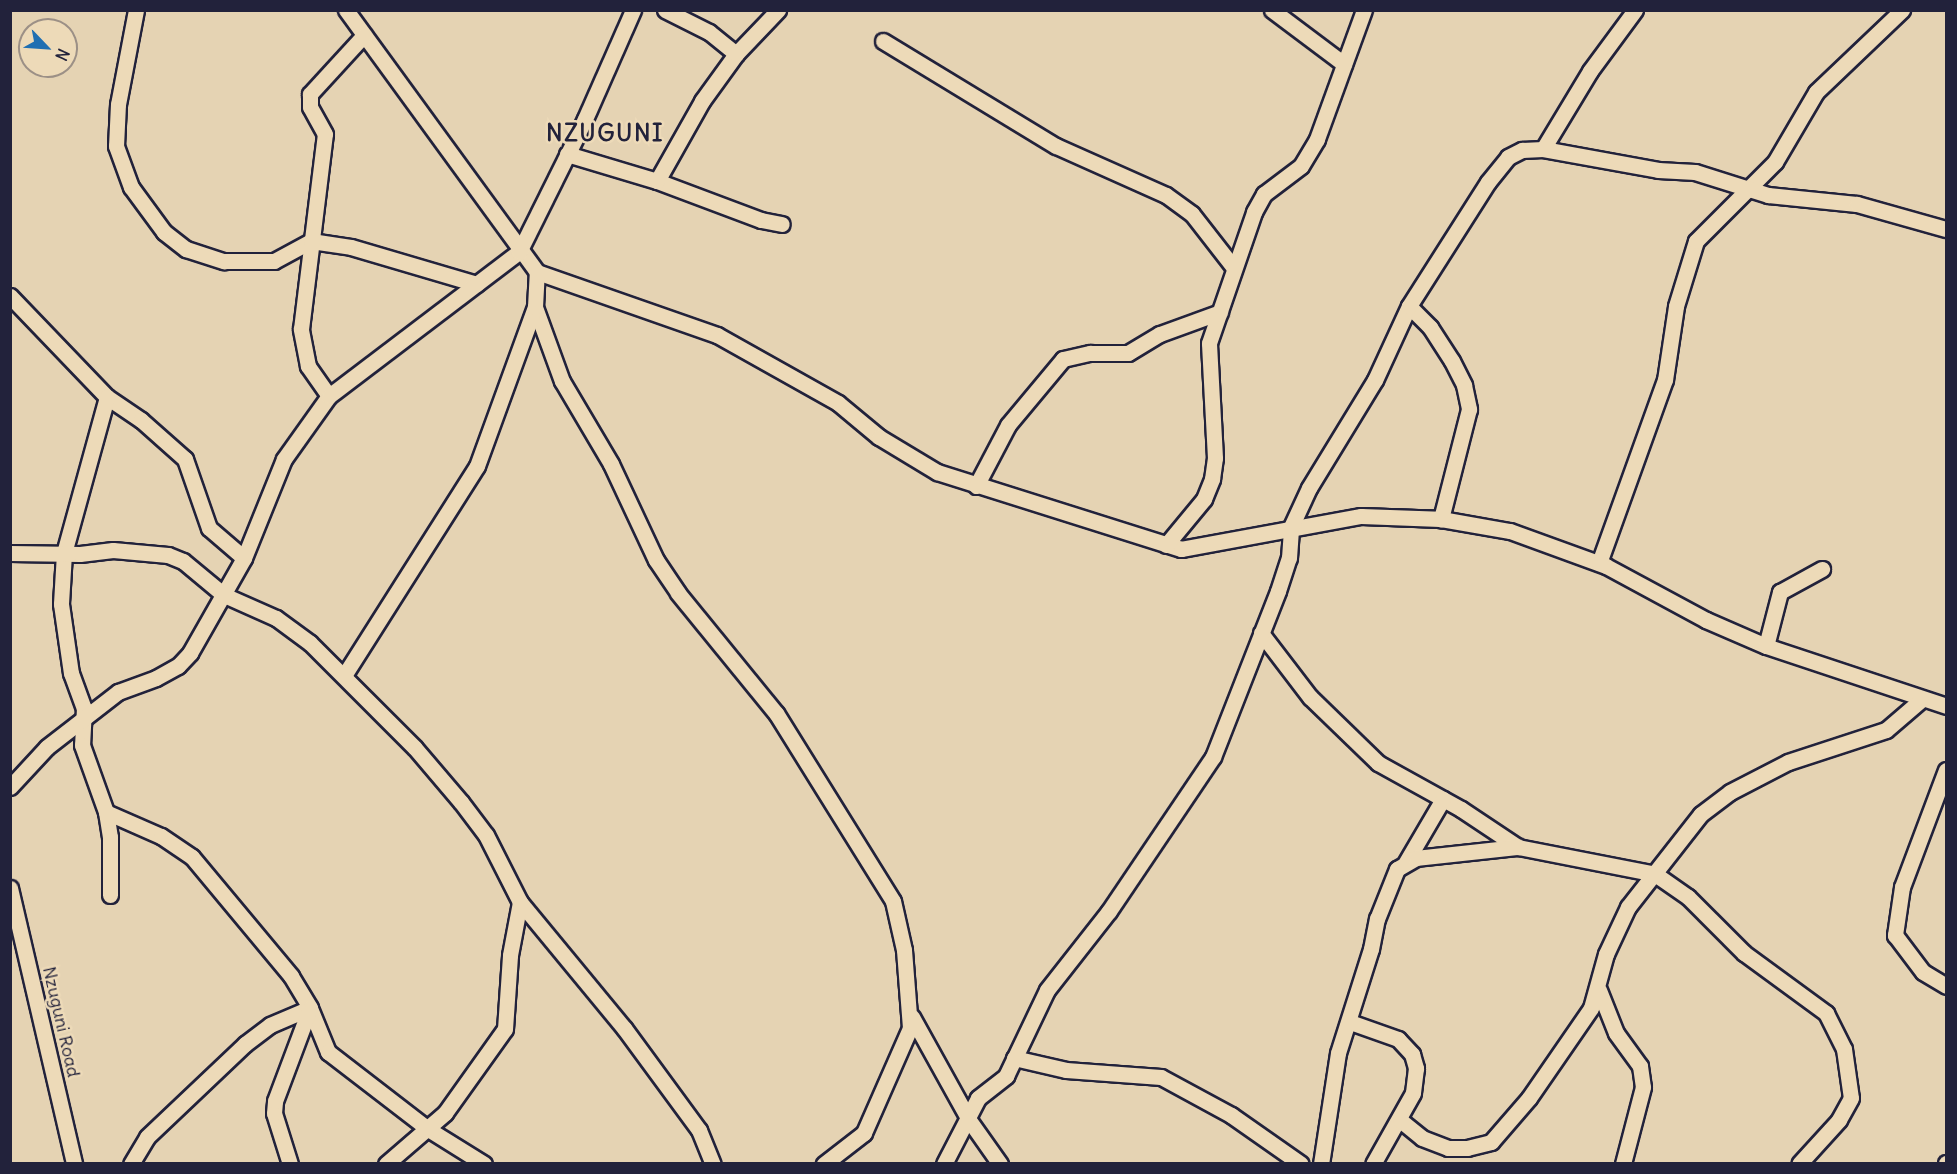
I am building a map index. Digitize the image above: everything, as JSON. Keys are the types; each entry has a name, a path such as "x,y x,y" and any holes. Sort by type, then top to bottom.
{"street":[{"path":"136,10 114,130 120,162 148,214 186,249 224,261 274,261 311,241 351,247 477,284"},
{"path":"346,10 519,252 537,272 717,335 829,398 879,437 937,472 1181,549 1221,545 1291,527 1361,516 1441,519 1510,531 1599,563 1766,646 1921,700 1947,706"},
{"path":"10,787 47,747 118,692 178,666 190,653 244,558 284,459 329,396 519,252 633,10"},
{"path":"665,10 709,32 736,54"},
{"path":"657,181 702,101 736,54 778,10"},
{"path":"1272,10 1344,64"},
{"path":"1166,545 1204,499 1212,479 1215,458 1208,362 1209,343 1234,268 1264,194 1297,170 1317,139 1364,10"},
{"path":"1543,149 1590,71 1635,10"},
{"path":"1599,563 1665,380 1676,306 1692,249 1699,236 1775,162 1816,92 1902,10"},
{"path":"329,396 315,380 304,352 302,306 325,134 310,107 310,94 364,35"},
{"path":"883,41 1056,146 1166,195 1192,214 1234,268"},
{"path":"944,1164 969,1120 978,1098 1003,1079 1047,990 1109,911 1207,767 1228,723 1289,558 1291,527 1309,488 1375,380 1409,306 1488,182 1508,157 1522,150 1543,149 1658,170 1695,172 1781,198 1857,204 1947,229"},
{"path":"567,154 657,181 761,220 782,224"},
{"path":"345,674 477,466 535,307 537,272"},
{"path":"10,296 107,397 141,420 185,459 209,528 244,558"},
{"path":"1409,306 1430,327 1452,361 1464,385 1469,409 1441,519"},
{"path":"535,307 562,381 611,464 656,560 678,593 776,713 893,901 912,1017 969,1120 1000,1164"},
{"path":"976,486 1008,425 1063,358 1090,353 1128,353 1160,334 1220,312"},
{"path":"107,397 64,553 62,615 71,673 85,717 82,746 106,812 112,861 110,895"},
{"path":"10,553 112,550 168,555 183,561 224,595 276,618 345,674 461,802 486,835 520,902 624,1028 699,1131 713,1164"},
{"path":"1766,646 1780,592 1822,569"},
{"path":"1261,633 1310,698 1362,752 1443,799 1518,847"},
{"path":"1400,1120 1422,1138 1448,1148 1467,1148 1491,1142 1529,1098 1591,1008 1599,990 1619,924 1690,825 1730,792 1788,762 1886,730 1921,700"},
{"path":"1947,770 1902,887 1895,935 1923,972 1947,987"},
{"path":"1321,1164 1331,1082 1386,893 1397,869 1406,862 1443,799"},
{"path":"106,812 161,836 192,857 291,976 310,1008 328,1052 428,1129 484,1164"},
{"path":"1406,862 1518,847 1655,874 1688,897 1744,953 1816,1003 1835,1026 1850,1072 1851,1098 1839,1120 1799,1164"},
{"name":"Nzuguni Road","path":"10,888 74,1164"},
{"path":"386,1164 428,1129 453,1103 507,1024 507,985 520,902"},
{"path":"1599,990 1616,1033 1640,1066 1643,1087 1623,1164"},
{"path":"131,1164 143,1141 245,1044 270,1025 310,1008"},
{"path":"290,1164 274,1113 275,1101 310,1008"},
{"path":"824,1164 864,1133 893,1072 912,1017"},
{"path":"1350,1022 1398,1039 1412,1054 1417,1079 1400,1120 1373,1164"},
{"path":"1014,1058 1066,1070 1161,1077 1231,1115 1301,1164"}],"district":[{"name":"NZUGUNI","path":"605,133"}]}
